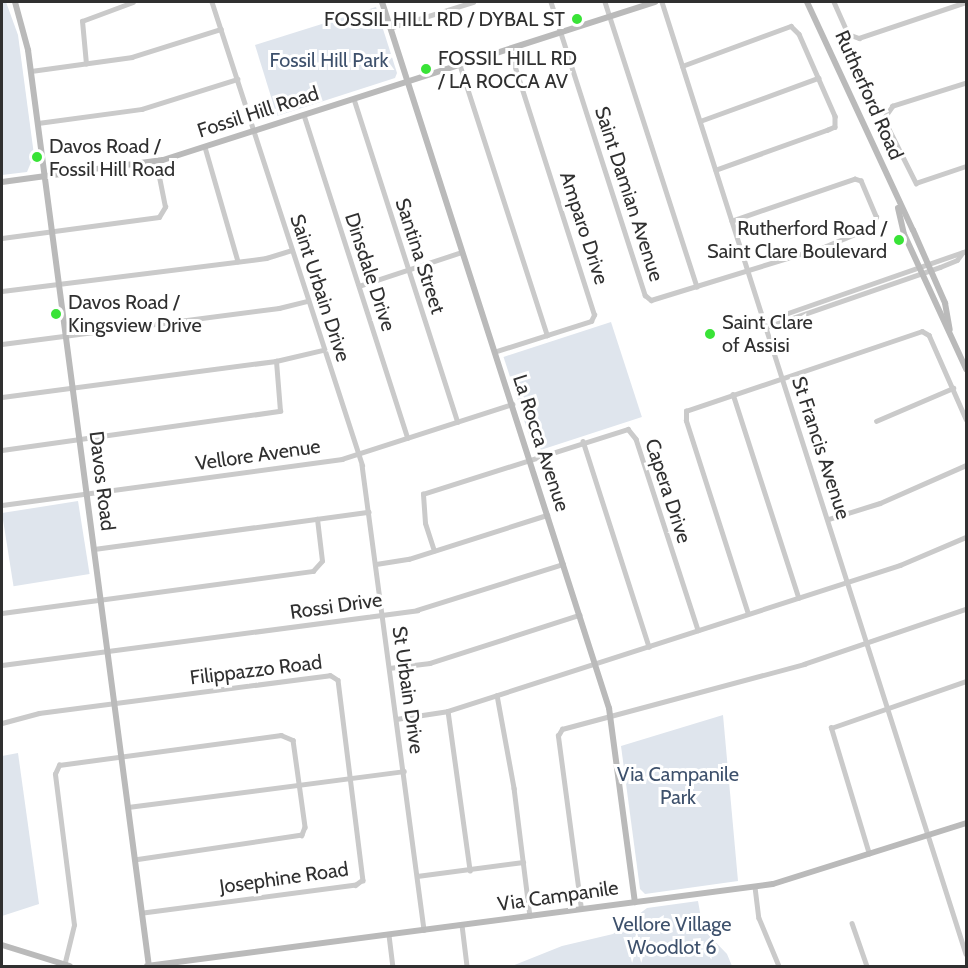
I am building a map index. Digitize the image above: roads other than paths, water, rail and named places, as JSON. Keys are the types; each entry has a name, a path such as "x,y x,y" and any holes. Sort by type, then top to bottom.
{"street":[{"name":"Davos Road","path":"15,2 25,32 31,71 148,966"},
{"path":"86,64 82,21 133,2"},
{"name":"Saint Urbain Drive","path":"212,2 358,454"},
{"name":"La Rocca Avenue","path":"382,2 611,717 635,902"},
{"path":"390,28 472,2"},
{"name":"Saint Damian Avenue","path":"551,2 645,295 657,300 846,238 872,227 876,217 861,181 855,179 732,221"},
{"path":"605,2 697,286"},
{"name":"Fossil Hill Road","path":"2,182 156,162 656,2"},
{"name":"St Francis Avenue","path":"662,2 931,835 952,919 966,954"},
{"path":"834,2 848,34 858,38 966,2"},
{"name":"Rutherford Road","path":"809,3 896,199 931,270 945,303 950,330"},
{"path":"682,66 791,26 799,34 835,116 835,127 796,144 716,170"},
{"path":"31,71 132,57 221,29"},
{"name":"Amparo Drive","path":"494,352 591,321 593,307 510,49"},
{"path":"460,65 547,335"},
{"path":"700,121 818,78"},
{"path":"38,123 142,109 237,79"},
{"path":"966,83 893,106 884,119 916,183 966,166"},
{"name":"Santina Street","path":"354,99 458,422"},
{"name":"Dinsdale Drive","path":"304,115 408,438"},
{"path":"205,147 238,261"},
{"path":"2,238 159,217 166,210 156,162"},
{"name":"Rutherford Road","path":"896,199 904,234 966,369"},
{"path":"2,291 238,261 292,250"},
{"path":"359,286 462,252"},
{"path":"765,321 918,266 964,252"},
{"path":"767,327 931,270 957,260 964,252"},
{"path":"2,344 279,308 308,301"},
{"path":"748,614 685,415 690,408 922,331 929,335 966,419"},
{"path":"2,397 276,361 324,350"},
{"path":"2,450 280,411 276,361"},
{"path":"876,421 953,388"},
{"path":"733,394 799,598"},
{"name":"Vellore Avenue","path":"2,505 358,454 512,405"},
{"name":"Capera Drive","path":"434,551 425,523 423,494 624,428 633,434 698,630"},
{"path":"583,441 649,646"},
{"name":"St Urbain Drive","path":"358,454 369,512 424,930"},
{"path":"829,519 880,503 966,465"},
{"path":"94,549 369,512"},
{"path":"376,564 434,551 547,515"},
{"path":"2,613 313,571 322,561 318,519"},
{"path":"396,719 448,711 849,582 966,537"},
{"name":"Rossi Drive","path":"2,665 383,615 431,606 563,564"},
{"path":"581,909 558,736 562,729 869,644 966,609"},
{"path":"389,668 430,663 579,615"},
{"name":"Filippazzo Road","path":"114,703 330,675 340,685 352,778"},
{"path":"870,854 830,732 834,724 966,681"},
{"path":"497,695 530,916"},
{"path":"2,723 39,713 114,703"},
{"path":"448,711 470,870"},
{"path":"2,945 66,966 74,925 56,769 66,764 287,735 294,745 305,827 299,837 135,860"},
{"path":"128,807 404,771"},
{"name":"Josephine Road","path":"142,913 360,883 364,869 352,778"},
{"name":"Via Campanile","path":"148,966 755,886 789,880 966,823"},
{"path":"417,876 523,862"},
{"path":"755,886 759,918 779,966"},
{"path":"852,922 867,966"},
{"path":"462,925 467,966"},
{"path":"389,935 393,966"}],"place":[{"name":"FOSSIL HILL RD / DYBAL ST","path":"577,19"},
{"name":"FOSSIL HILL RD / LA ROCCA AV","path":"426,69"},
{"name":"Davos Road / Fossil Hill Road","path":"37,157"},
{"name":"Rutherford Road / Saint Clare Boulevard","path":"899,240"},
{"name":"Davos Road / Kingsview Drive","path":"56,314"},
{"name":"Saint Clare of Assisi","path":"710,334"}],"park label":[{"name":"Fossil Hill Park","path":"329,60"},
{"name":"Via Campanile Park","path":"678,786"},
{"name":"Vellore Village Woodlot 6","path":"672,936"}]}
